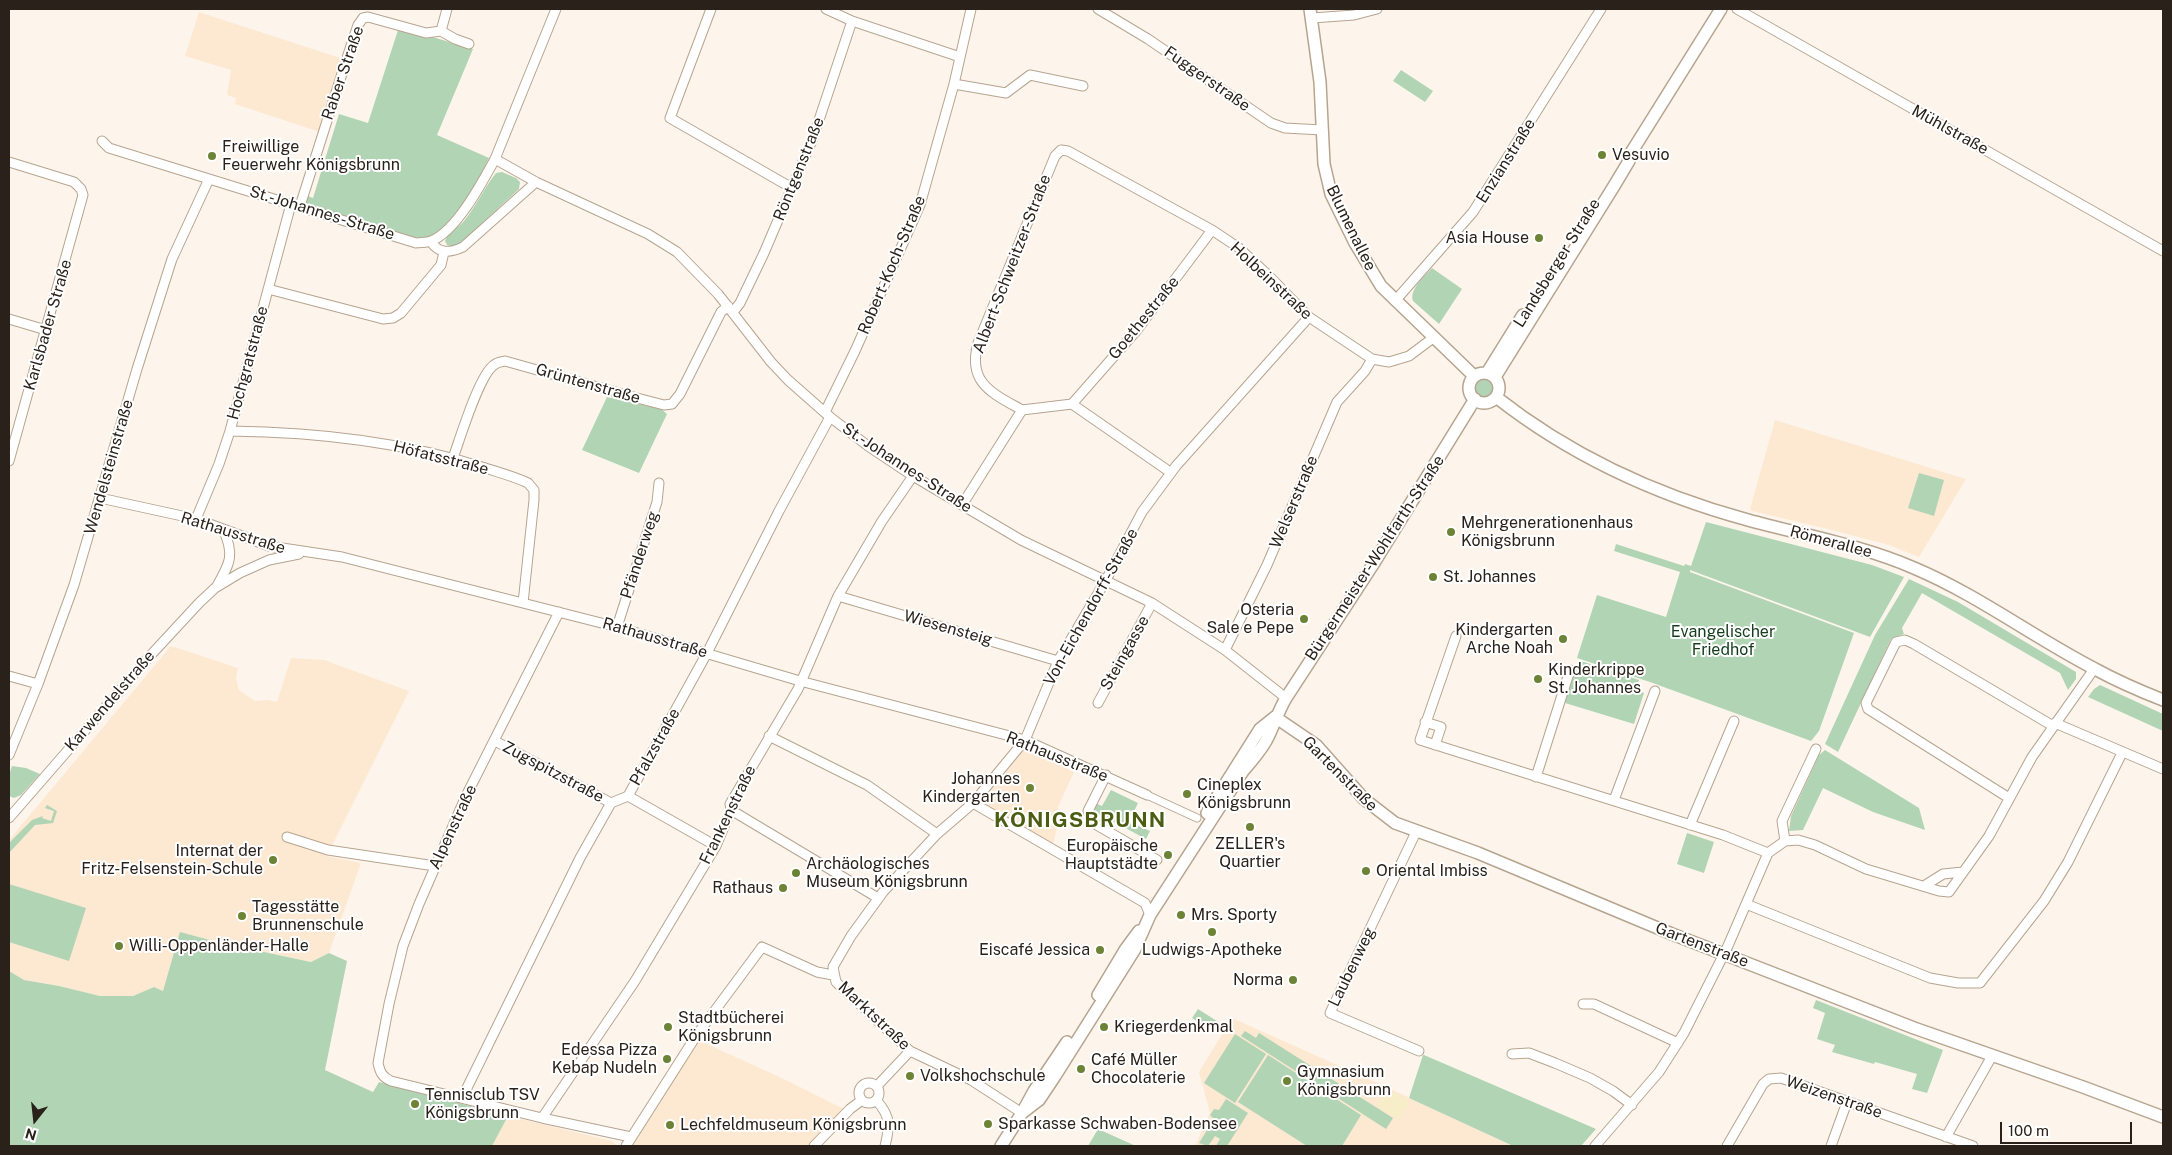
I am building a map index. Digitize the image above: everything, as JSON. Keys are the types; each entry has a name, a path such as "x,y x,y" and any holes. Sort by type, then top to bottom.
{"street":[{"path":"441,31 448,9"},
{"path":"536,182 463,247 444,252 435,248 431,242 443,234 461,215 495,158 556,9"},
{"path":"711,9 670,118 792,188"},
{"path":"826,9 852,21 960,57"},
{"name":"Robert-Koch-Straße","path":"828,415 917,212 954,84 971,9"},
{"name":"Fuggerstraße","path":"1098,9 1148,39 1271,123 1284,128 1322,130"},
{"path":"1311,13 1354,15 1377,9"},
{"name":"Enzianstraße","path":"1395,301 1474,212 1601,9"},
{"name":"Landsberger Straße","path":"1491,375 1594,218 1629,160 1629,156 1721,9"},
{"name":"Mühlstraße","path":"1737,9 2163,251"},
{"name":"Blumenallee","path":"1311,13 1320,82 1324,164 1332,194 1364,260 1381,286 1474,376"},
{"name":"Raber Straße","path":"295,205 358,25 363,18 368,17 426,33 441,31 469,44"},
{"name":"Röntgenstraße","path":"731,309 740,303 792,188 813,138 852,21"},
{"path":"954,84 1006,93 1030,75 1083,86"},
{"name":"St.-Johannes-Straße","path":"102,141 109,148 416,242 431,242"},
{"name":"Holbeinstraße","path":"1055,156 1061,150 1068,151 1212,230 1239,248 1264,270 1309,317 1372,359"},
{"name":"Albert-Schweitzer-Straße","path":"1022,410 996,395 982,384 976,372 975,357 1000,285 1055,156"},
{"name":"St.-Johannes-Straße","path":"495,158 536,182 665,244 694,268 731,309 771,362 788,380 863,443 913,476 1038,548 1152,603 1225,650 1286,698"},
{"name":"Karlsbader Straße","path":"9,162 74,182 82,189 83,195 9,461"},
{"name":"Wendelsteinstraße","path":"9,755 38,684 74,584 137,368 172,259 208,178"},
{"name":"Hochgratstraße","path":"196,519 219,464 230,431 268,289 295,205"},
{"name":"Goethestraße","path":"1072,404 1136,331 1212,230"},
{"path":"268,289 383,319 393,318 401,313 441,265 444,252"},
{"name":"Grüntenstraße","path":"453,458 463,427 485,376 492,366 498,362 516,364 656,403 672,404 680,394 721,312 731,309"},
{"name":"Von-Eichendorff-Straße","path":"833,975 834,967 843,949 878,898 937,834 973,803 1025,740 1058,661 1106,580 1142,512 1170,472 1309,317"},
{"path":"9,319 46,330"},
{"path":"1372,359 1389,362 1409,356 1433,338"},
{"name":"Welserstraße","path":"1225,650 1267,565 1334,408 1365,371 1372,359"},
{"path":"1491,375 1499,385 1496,397 1484,402 1475,399 1470,388 1474,376 1491,375"},
{"name":"Römerallee","path":"1496,397 1532,425 1634,481 1722,513 1876,553 1912,567 1971,594 2094,669 2163,700"},
{"name":"Bürgermeister-Wohlfarth-Straße","path":"1001,1146 1022,1113 1044,1085 1125,950 1144,926 1150,915 1154,898 1258,743 1260,729 1275,717 1372,566 1475,399"},
{"path":"962,505 1022,410 1072,404 1170,472"},
{"name":"Pfalzstraße","path":"611,803 628,796 707,653 828,415"},
{"name":"Höfatsstraße","path":"230,431 287,432 340,437 453,458 528,483 534,490 523,603"},
{"name":"Frankenstraße","path":"542,1118 635,981 716,846 731,810 730,804 798,689 838,596 879,527 913,476"},
{"name":"Pfänderweg","path":"617,627 658,502 659,483"},
{"name":"Rathausstraße","path":"100,498 196,519 269,546 304,553 342,557 617,627 800,681 1025,740 1197,818"},
{"name":"Karwendelstraße","path":"10,815 169,634 215,588 224,573 230,556 230,544 222,529"},
{"name":"Karwendelstraße","path":"215,588 240,573 269,560 304,553"},
{"name":"Wiesensteig","path":"838,596 1058,661"},
{"name":"Steingasse","path":"1098,703 1152,603"},
{"name":"Alpenstraße","path":"462,1098 384,1078 378,1063 403,946 435,866 466,796 559,612"},
{"path":"1456,636 1420,740 1614,800 1690,825 1768,854"},
{"path":"2009,798 1868,709 1866,703 1896,642 1905,640 2054,725 2163,769"},
{"path":"1595,1146 1632,1106 1659,1072 1678,1043 1698,1009 1768,854 1785,841 1798,840 1815,845 1866,869 1949,892 1983,846 2028,764 2094,669"},
{"path":"1536,777 1570,670"},
{"path":"9,676 38,684"},
{"path":"1614,800 1655,691"},
{"name":"Gartenstraße","path":"1275,717 1316,745 1349,783 1380,813 1395,823 1478,853 1672,934 1914,1028 2163,1117"},
{"path":"1690,825 1734,721"},
{"path":"1425,722 1440,727 1435,745"},
{"path":"769,736 867,785 937,834"},
{"name":"Zugspitzstraße","path":"495,741 611,803"},
{"path":"1785,841 1782,820 1816,749"},
{"path":"1746,904 1930,978 1958,983 1980,983 2044,901 2068,862 2122,753"},
{"path":"1106,776 1087,814 1090,821 1157,860"},
{"name":"Zugspitzstraße","path":"628,796 716,846"},
{"path":"611,803 576,866 462,1098 631,1137"},
{"path":"973,803 1145,903 1150,915"},
{"path":"731,810 878,898"},
{"name":"Laubenweg","path":"1416,832 1330,1013 1420,1051"},
{"path":"287,837 328,850 435,866"},
{"path":"1924,886 1943,874 1963,872"},
{"path":"626,1146 696,1036 762,947 817,972 833,975"},
{"name":"Marktstraße","path":"833,975 836,982 910,1051 971,1080 1022,1113"},
{"path":"1583,1004 1594,1004 1678,1043"},
{"path":"877,1086 910,1051"},
{"path":"1512,1054 1529,1052 1555,1062 1613,1091 1632,1106"},
{"path":"1946,1136 1992,1056"},
{"name":"Weizenstraße","path":"1728,1146 1763,1084 1769,1079 1781,1078 1973,1146"},
{"path":"871,1083 877,1086 880,1092 877,1101 868,1103 862,1100 859,1094 862,1086 871,1083"},
{"path":"814,1146 862,1100"},
{"path":"877,1101 887,1113 889,1129 885,1146"},
{"path":"1831,1146 1847,1102"}],"shaded area":[{"path":"199,12 343,59 320,132 235,104 236,98 227,95 231,70 185,56"},
{"path":"1775,420 1966,479 1919,557 1889,545 1752,511 1750,509"},
{"path":"171,646 238,668 236,678 239,690 255,701 268,700 277,702 291,658 324,660 409,691 327,856 361,863 329,953 312,962 181,933 164,991 154,987 133,996 100,996 24,980 9,971 9,840"},
{"name":"Johannes Kindergarten","path":"1024,749 1074,772 1058,807 1059,819 1053,845 981,804"},
{"name":"Gymnasium Königsbrunn","path":"1232,1018 1512,1146 1195,1146 1210,1113 1199,1072"},
{"path":"696,1039 846,1110 809,1146 631,1146"},
{"path":"508,1116 612,1141 617,1146 492,1146"}],"green space":[{"path":"399,27 473,49 437,135 489,158 463,206 454,218 436,235 424,238 410,236 302,203 305,195 313,198 339,114 368,123"},
{"path":"1401,70 1433,91 1425,102 1393,81"},
{"path":"502,172 516,178 520,182 519,189 462,242 453,246 447,245 445,241 449,235 464,221 496,173"},
{"path":"1432,268 1462,289 1439,324 1413,301 1412,296 1415,287"},
{"path":"1480,379 1488,379 1493,384 1491,395 1480,397 1475,392 1475,384"},
{"path":"607,397 661,409 667,414 639,473 582,450"},
{"path":"1919,473 1944,480 1934,516 1908,508"},
{"name":"Evangelischer Friedhof","path":"1706,522 1872,565 1904,577 1870,637 1690,570 1690,572 1854,633 1819,731 1811,741 1650,682 1577,658 1597,595 1666,617 1680,572 1614,551 1616,544 1684,566 1685,564 1691,566"},
{"path":"1909,579 1958,602 2076,672 2076,679 2068,690 2060,673 1922,593 1902,628 1904,634 1891,639 1838,752 1825,744 1875,635"},
{"path":"1578,660 1639,680 1636,690 1644,693 1634,724 1565,703"},
{"path":"2100,685 2163,714 2163,731 2088,697"},
{"path":"1825,750 1919,808 1925,830 1873,812 1823,788 1803,830 1789,831 1791,816 1819,755"},
{"path":"12,766 26,768 40,774 21,795 14,798 9,796 9,775"},
{"path":"1111,790 1138,803 1129,822 1150,831 1146,839 1095,812 1095,821 1092,811 1095,803 1102,806"},
{"path":"47,805 57,811 53,823 35,825 9,853 9,843 32,820 43,816 42,818 51,821 54,811 45,808"},
{"path":"1687,833 1714,842 1704,873 1677,864"},
{"path":"9,884 86,908 69,961 9,942"},
{"path":"180,932 311,962 329,953 347,961 325,1070 373,1092 379,1082 508,1116 492,1146 9,1146 9,971 24,980 100,996 133,996 154,987 163,991"},
{"path":"1816,1000 1943,1050 1927,1093 1912,1089 1917,1074 1832,1052 1835,1045 1817,1039 1825,1013 1813,1008"},
{"path":"1198,1009 1220,1023 1214,1032 1192,1018"},
{"path":"1245,1031 1256,1038 1259,1033 1393,1118 1386,1129 1241,1036"},
{"path":"1235,1034 1266,1054 1235,1103 1204,1083"},
{"path":"1268,1055 1361,1115 1342,1146 1307,1146 1238,1102"},
{"path":"1423,1055 1596,1129 1581,1146 1513,1146 1409,1098"},
{"path":"1226,1099 1248,1113 1227,1146 1216,1146 1220,1139 1215,1136 1208,1146 1199,1143 1214,1119 1210,1115 1214,1109 1219,1110"},
{"path":"1098,1129 1136,1146 1088,1146"}],"sand":[{"path":"1387,1088 1410,1102 1399,1120 1376,1106"}],"place":[{"name":"Vesuvio","path":"1602,155"},
{"name":"Freiwillige Feuerwehr Königsbrunn","path":"212,156"},
{"name":"Asia House","path":"1539,238"},
{"name":"Mehrgenerationenhaus Königsbrunn","path":"1451,532"},
{"name":"St. Johannes","path":"1433,577"},
{"name":"Osteria Sale e Pepe","path":"1304,619"},
{"name":"Kindergarten Arche Noah","path":"1563,639"},
{"name":"Kinderkrippe St. Johannes","path":"1538,679"},
{"name":"Johannes Kindergarten","path":"1030,788"},
{"name":"Cineplex Königsbrunn","path":"1187,794"},
{"name":"ZELLER's Quartier","path":"1250,827"},
{"name":"Europäische Hauptstädte","path":"1168,855"},
{"name":"Internat der Fritz-Felsenstein-Schule","path":"273,860"},
{"name":"Oriental Imbiss","path":"1366,871"},
{"name":"Archäologisches Museum Königsbrunn","path":"796,873"},
{"name":"Rathaus","path":"783,888"},
{"name":"Mrs. Sporty","path":"1181,915"},
{"name":"Tagesstätte Brunnenschule","path":"242,916"},
{"name":"Ludwigs-Apotheke","path":"1212,932"},
{"name":"Willi-Oppenländer-Halle","path":"119,946"},
{"name":"Eiscafé Jessica","path":"1100,950"},
{"name":"Norma","path":"1293,980"},
{"name":"Stadtbücherei Königsbrunn","path":"668,1027"},
{"name":"Kriegerdenkmal","path":"1104,1027"},
{"name":"Edessa Pizza Kebap Nudeln","path":"667,1059"},
{"name":"Café Müller Chocolaterie","path":"1081,1069"},
{"name":"Volkshochschule","path":"910,1076"},
{"name":"Gymnasium Königsbrunn","path":"1287,1081"},
{"name":"Tennisclub TSV Königsbrunn","path":"415,1104"},
{"name":"Sparkasse Schwaben-Bodensee","path":"988,1124"},
{"name":"Lechfeldmuseum Königsbrunn","path":"670,1125"}],"district":[{"name":"KÖNIGSBRUNN","path":"1080,821"}]}
